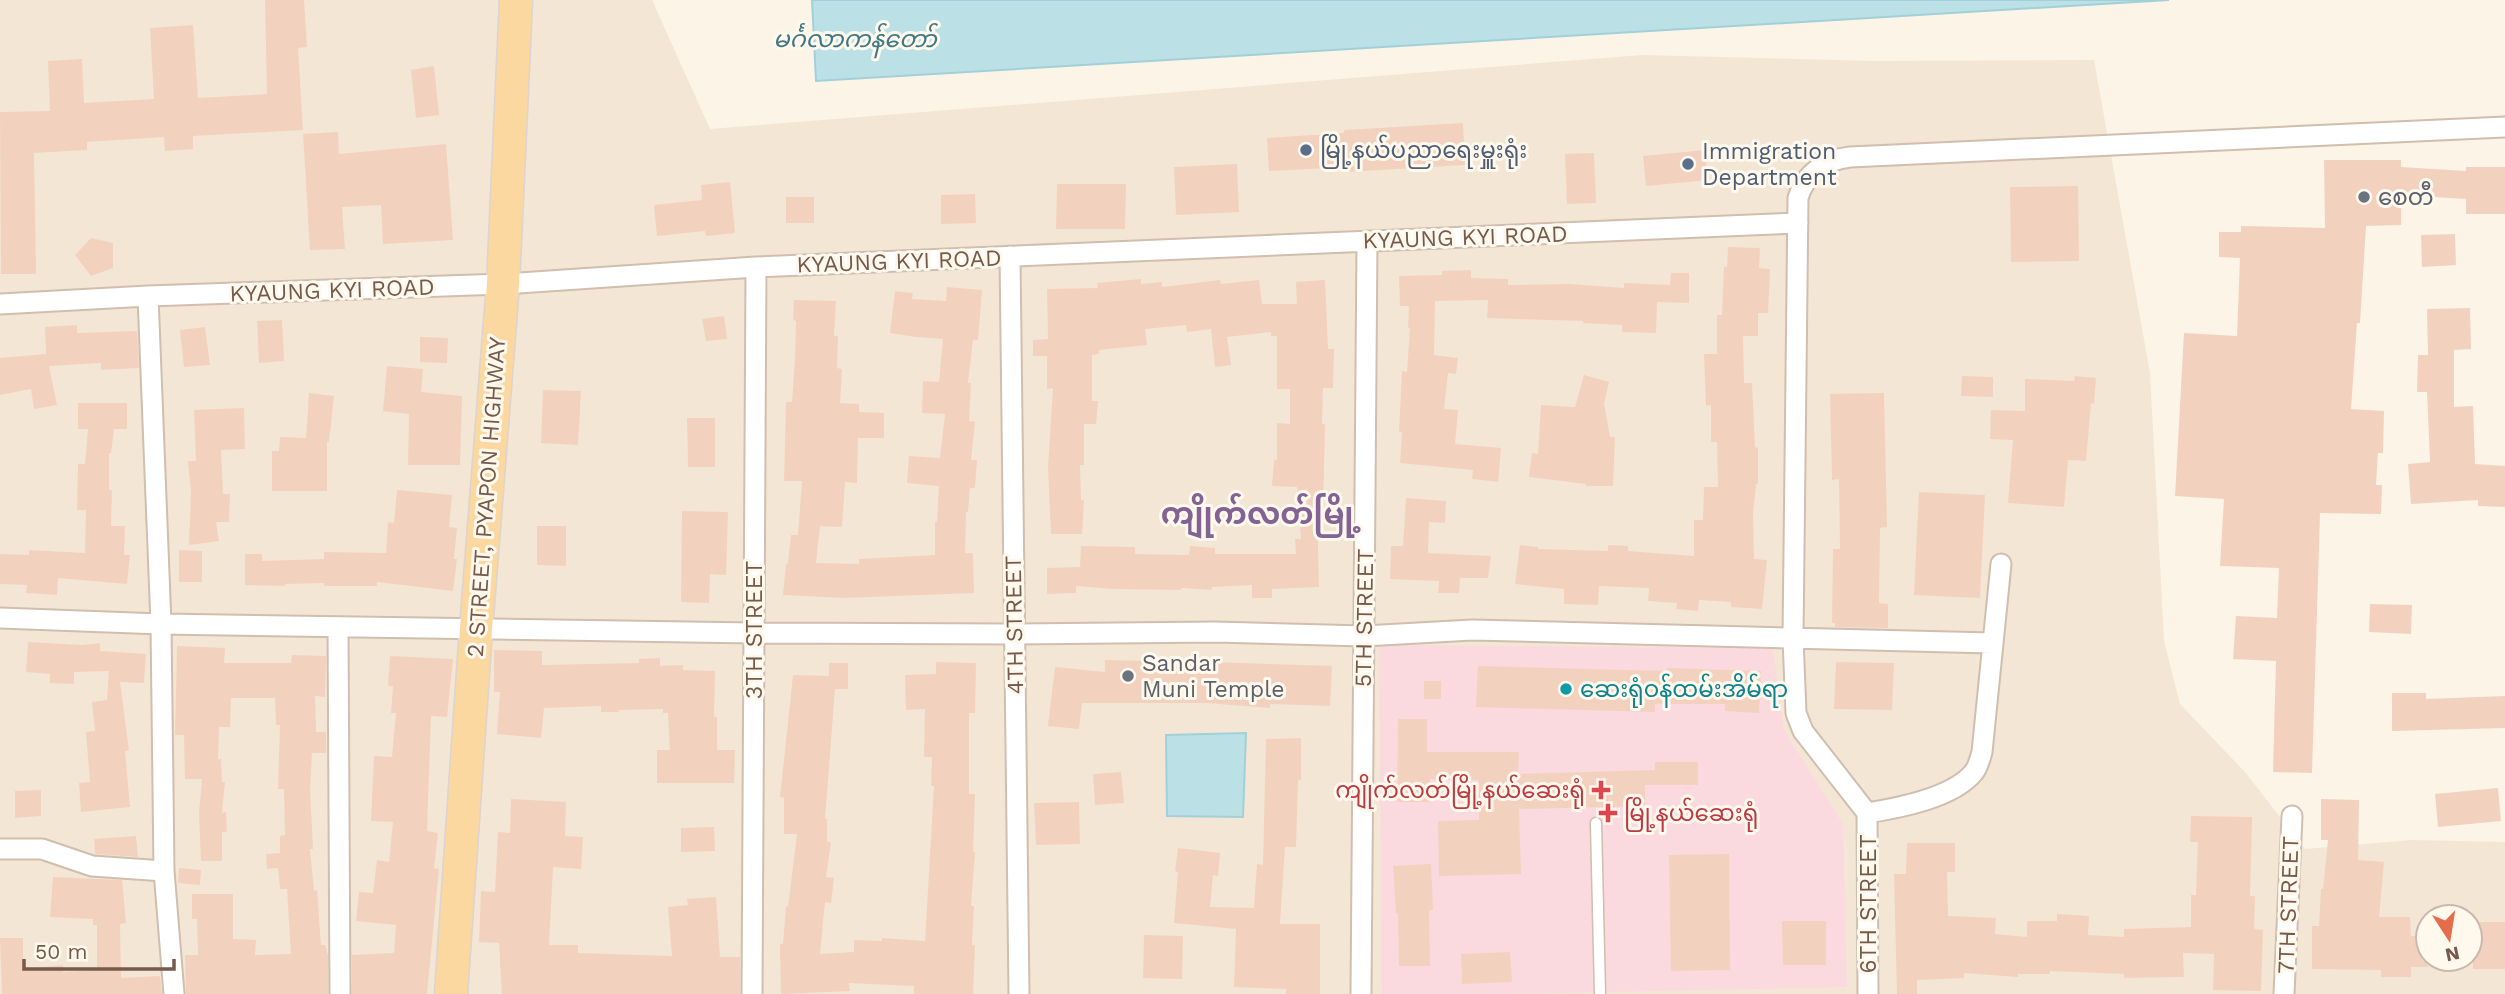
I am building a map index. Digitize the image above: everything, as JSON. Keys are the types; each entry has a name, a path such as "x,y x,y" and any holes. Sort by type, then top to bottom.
{"main road":[{"name":"2 STREET, PYAPON HIGHWAY","path":"452,994 476,629 503,284 516,0"}],"street":[{"path":"2001,564 1982,752 1976,771 1952,789 1902,807 1867,813 1800,723 1796,713 1793,638 1798,198 1807,177 1829,161 1850,156 2505,127"},
{"name":"KYAUNG KYI ROAD","path":"0,304 148,296 503,284 756,267 1798,223"},
{"name":"5TH STREET","path":"1361,994 1367,241"},
{"name":"4TH STREET","path":"1010,256 1018,994"},
{"name":"3TH STREET","path":"752,994 756,267"},
{"path":"148,296 161,624 164,871 174,994"},
{"path":"0,618 161,624 754,633 1215,632 1364,636 1472,630 1992,643"},
{"path":"338,627 340,994"},
{"name":"6TH STREET","path":"1867,813 1868,994"},
{"name":"7TH STREET","path":"2284,994 2291,816"},
{"path":"0,849 42,849 92,866 164,871"}],"lane":[{"path":"1596,823 1600,994"}],"shaded area":[{"path":"0,0 652,0 710,129 1642,55 1875,61 2094,60 2150,373 2164,641 2180,704 2245,772 2305,849 2412,840 2505,842 2505,994 0,994"},
{"name":"မြို့နယ်ဆေးရုံ","path":"1379,645 1773,648 1784,730 1843,824 1847,987 1382,994"}],"water":[{"name":"မင်္ဂလာကန်တော်","path":"812,0 2169,0 816,81"},
{"path":"1246,733 1243,817 1167,816 1166,735"}],"building":[{"path":"265,0 304,0 307,47 298,48 303,130 193,136 193,149 165,151 164,137 87,142 87,150 34,153 36,274 1,274 0,112 50,111 48,61 82,59 84,103 154,99 150,28 193,25 198,98 267,94"},
{"path":"434,66 439,115 416,118 411,70"},
{"path":"1463,123 1465,165 1346,172 1346,167 1269,171 1267,138 1344,133 1344,130"},
{"path":"338,132 339,154 446,144 453,240 383,244 381,205 342,207 345,249 310,250 303,134"},
{"path":"1705,150 1708,180 1646,186 1643,156"},
{"path":"1594,153 1596,203 1567,204 1565,154"},
{"path":"2324,160 2401,160 2401,167 2466,171 2466,167 2505,167 2505,214 2466,214 2466,199 2401,195 2401,225 2366,226 2351,409 2384,411 2383,453 2378,453 2376,485 2382,485 2381,514 2320,513 2312,773 2273,772 2276,661 2233,659 2236,616 2277,618 2279,568 2220,566 2224,499 2175,496 2184,333 2237,336 2240,258 2219,257 2219,232 2241,232 2241,226 2325,228"},
{"path":"1237,164 1239,212 1176,215 1174,167"},
{"path":"730,182 735,233 706,236 705,231 657,236 654,205 702,200 701,185"},
{"path":"1057,184 1126,184 1125,229 1056,229"},
{"path":"2078,186 2079,261 2011,262 2010,187"},
{"path":"975,194 976,223 941,224 941,195"},
{"path":"786,197 814,197 814,223 786,223"},
{"path":"2455,234 2456,265 2422,267 2421,235"},
{"path":"91,238 113,243 113,268 91,276 75,255"},
{"path":"1728,247 1760,248 1759,268 1770,269 1768,313 1758,313 1758,336 1743,336 1744,383 1752,383 1755,448 1758,447 1758,484 1753,515 1754,559 1767,560 1762,609 1731,607 1731,602 1699,600 1698,611 1676,609 1677,603 1648,601 1649,588 1599,586 1598,605 1564,604 1564,589 1515,584 1520,545 1538,549 1608,551 1608,545 1628,546 1628,551 1694,556 1694,520 1703,520 1704,487 1718,487 1717,442 1711,442 1711,405 1706,406 1704,354 1717,354 1717,315 1722,315 1724,267 1727,267"},
{"path":"1471,270 1471,278 1508,279 1508,285 1570,284 1624,288 1624,283 1670,285 1671,273 1689,273 1689,303 1657,302 1656,333 1622,332 1622,325 1583,321 1487,318 1488,300 1435,301 1434,355 1458,358 1456,374 1448,373 1444,409 1458,410 1455,444 1501,448 1498,482 1472,479 1473,470 1400,463 1402,432 1399,432 1402,371 1407,372 1410,328 1409,306 1400,306 1399,276 1442,275 1442,271"},
{"path":"1141,279 1141,284 1162,282 1162,287 1220,280 1221,284 1259,280 1262,304 1297,304 1296,282 1325,280 1328,349 1334,349 1333,388 1323,388 1323,513 1317,514 1319,587 1272,589 1272,598 1252,598 1252,585 1212,587 1212,590 1076,586 1076,593 1047,594 1047,568 1080,567 1081,546 1135,547 1135,554 1189,555 1190,546 1215,548 1215,554 1296,554 1295,539 1301,539 1297,487 1272,486 1274,460 1277,460 1277,423 1290,424 1290,389 1277,389 1277,336 1271,336 1271,332 1227,337 1231,365 1215,367 1211,329 1187,332 1186,325 1145,329 1147,345 1099,350 1099,354 1092,355 1092,401 1098,401 1096,424 1084,424 1084,465 1080,465 1081,500 1084,500 1082,534 1051,534 1048,468 1053,388 1047,389 1047,356 1033,356 1033,340 1048,339 1047,289 1098,288 1097,283"},
{"path":"947,287 982,290 978,340 973,340 968,383 971,383 969,421 975,422 971,460 977,460 975,488 970,488 966,512 965,553 973,553 974,593 844,598 783,595 791,535 798,535 802,481 784,481 786,402 792,402 795,359 794,300 836,301 834,336 838,336 837,368 842,369 840,403 859,404 859,412 884,413 884,438 858,438 857,483 845,482 842,527 820,526 816,563 859,564 859,559 935,555 939,486 907,483 909,456 940,458 945,414 922,413 923,381 939,382 943,339 890,333 895,291 913,293 912,299 946,301"},
{"path":"2470,308 2471,349 2454,350 2454,407 2473,406 2475,464 2505,466 2505,507 2478,506 2478,500 2411,504 2408,464 2430,462 2427,392 2417,392 2418,355 2428,355 2427,309"},
{"path":"724,316 727,339 706,341 702,319"},
{"path":"282,320 284,361 259,363 257,321"},
{"path":"77,325 77,333 137,331 139,368 101,370 101,363 49,366 57,405 34,409 31,389 0,395 0,358 46,354 45,327"},
{"path":"205,327 210,365 184,367 180,330"},
{"path":"420,337 448,338 447,363 420,362"},
{"path":"387,366 423,369 421,392 462,396 460,465 408,465 409,414 383,411"},
{"path":"1584,375 1609,382 1604,403 1610,437 1615,437 1613,486 1586,486 1529,477 1532,453 1538,454 1541,405 1575,407"},
{"path":"1962,376 1993,377 1993,397 1961,396"},
{"path":"2075,376 2096,378 2094,404 2091,403 2086,461 2068,460 2064,507 2008,503 2013,440 1990,439 1991,410 2025,411 2025,379 2074,381"},
{"path":"543,390 581,391 578,445 541,443"},
{"path":"309,393 334,396 327,442 327,491 272,491 272,451 279,451 280,437 306,438"},
{"path":"1884,393 1887,527 1880,528 1879,603 1888,604 1888,628 1835,627 1835,623 1832,623 1833,549 1840,549 1839,479 1832,480 1830,394"},
{"path":"78,403 127,403 127,429 114,429 109,453 109,490 112,490 111,526 125,526 124,555 130,555 127,584 58,578 57,595 26,593 27,585 0,584 0,554 29,555 29,550 85,553 86,510 77,510 78,464 85,464 88,429 78,429"},
{"path":"244,408 245,449 221,450 223,494 230,494 229,522 216,522 219,541 189,545 191,492 188,461 196,461 194,410"},
{"path":"687,418 715,418 715,467 688,467"},
{"path":"397,490 452,495 449,527 457,528 453,591 377,582 377,586 324,586 324,583 245,585 245,554 262,554 262,561 324,559 324,552 386,553 388,522 394,523"},
{"path":"1919,492 1985,495 1980,598 1914,595"},
{"path":"1406,498 1446,501 1445,523 1429,522 1428,553 1491,556 1488,578 1460,578 1459,593 1438,593 1439,581 1390,579 1391,546 1403,546"},
{"path":"682,511 728,512 726,575 710,574 709,603 681,602"},
{"path":"537,526 566,526 566,566 537,565"},
{"path":"179,550 202,551 202,582 179,582"},
{"path":"2370,604 2412,605 2411,634 2369,632"},
{"path":"28,642 82,645 100,643 100,651 146,654 144,683 120,682 129,751 125,751 130,807 81,812 79,783 90,782 86,732 95,731 92,702 107,700 109,671 74,672 74,684 50,683 50,674 26,672"},
{"path":"177,646 225,648 224,663 291,663 292,655 326,656 325,697 315,696 316,732 326,732 326,753 312,753 310,789 313,849 310,849 314,891 317,890 321,945 325,945 328,956 328,994 186,994 185,955 198,955 197,919 192,919 192,894 233,894 233,939 256,940 255,955 291,954 287,889 280,889 278,868 267,869 266,854 280,853 280,836 285,835 284,789 278,789 280,725 276,725 275,698 231,698 230,727 219,727 218,759 221,759 222,782 225,782 222,813 226,812 227,832 222,832 222,861 201,861 199,813 202,779 185,779 184,735 175,735"},
{"path":"494,650 542,651 542,665 639,663 639,659 660,658 660,666 683,665 683,670 715,671 714,717 717,717 717,750 735,750 734,783 657,783 657,750 670,750 668,713 663,713 663,709 601,712 601,706 544,708 541,738 497,734 500,692 494,692"},
{"path":"390,656 453,659 447,717 431,716 427,831 438,833 434,868 439,869 427,994 352,994 352,955 394,953 396,925 356,921 359,892 373,893 377,860 389,862 393,822 371,821 374,756 392,757 396,713 391,713 393,686 388,686"},
{"path":"1105,660 1332,666 1330,706 1270,704 1270,708 1206,703 1082,703 1079,729 1048,726 1055,667 1105,672"},
{"path":"936,662 976,663 975,713 969,713 969,794 975,794 971,906 974,906 972,945 975,945 973,994 914,994 914,986 849,983 850,991 781,994 780,944 783,944 797,834 784,834 784,798 780,797 793,675 829,676 829,663 848,663 848,689 835,689 825,819 827,842 831,842 826,877 834,878 831,903 825,902 820,954 854,952 854,940 882,941 882,938 925,941 934,786 931,786 932,757 924,757 925,709 906,710 905,675 936,674"},
{"path":"1836,662 1894,663 1892,710 1834,709"},
{"name":"ဆေးရုံဝန်ထမ်းအိမ်ရာ","path":"1478,666 1761,671 1759,713 1725,711 1725,704 1655,704 1655,712 1476,707"},
{"path":"1424,681 1441,681 1441,699 1424,699"},
{"path":"2392,693 2426,693 2426,699 2505,696 2505,728 2392,731"},
{"path":"1398,719 1427,719 1427,752 1519,752 1518,774 1655,770 1655,762 1698,762 1698,785 1645,785 1645,806 1519,809 1521,874 1439,876 1438,821 1479,820 1479,780 1430,779 1429,802 1397,802"},
{"path":"1301,738 1296,847 1285,847 1280,924 1320,924 1320,994 1286,994 1286,989 1234,987 1236,929 1174,923 1178,848 1220,853 1218,876 1213,875 1210,907 1254,908 1257,864 1263,865 1266,739"},
{"path":"1121,772 1124,803 1095,805 1093,774"},
{"path":"2498,788 2501,821 2438,827 2435,794"},
{"path":"41,790 41,816 15,818 15,791"},
{"path":"511,799 566,802 565,836 583,837 581,869 553,867 549,945 578,945 578,953 672,956 668,907 688,905 687,899 716,897 720,957 740,957 740,994 502,994 499,943 479,942 481,891 495,892 498,832 510,833"},
{"path":"2321,799 2359,800 2358,860 2384,862 2379,917 2410,917 2411,936 2414,936 2414,967 2411,967 2411,977 2381,977 2381,970 2312,969 2312,926 2319,926 2328,840 2321,840"},
{"path":"1079,802 1080,844 1036,845 1034,803"},
{"path":"2191,816 2252,817 2250,896 2255,896 2254,929 2263,930 2261,991 2213,990 2214,954 2183,953 2184,977 2124,978 2124,974 2050,971 2050,974 2018,974 2018,977 1964,973 1964,978 1917,980 1917,994 1897,994 1894,874 1906,874 1907,843 1955,843 1955,872 1947,872 1948,916 1996,918 1995,934 2027,937 2027,921 2057,921 2057,914 2089,916 2088,935 2124,937 2124,929 2191,927 2191,895 2196,895 2198,842 2190,842"},
{"path":"714,827 715,851 681,852 681,828"},
{"path":"136,836 138,857 95,854 94,839"},
{"path":"1729,854 1730,970 1671,971 1669,855"},
{"path":"1431,864 1433,910 1429,911 1430,966 1399,966 1398,913 1393,866"},
{"path":"179,868 201,870 200,885 178,883"},
{"path":"53,877 122,880 126,923 120,924 121,978 160,976 162,994 2,994 0,938 23,938 23,969 63,965 63,972 97,970 97,925 93,925 93,919 50,917"},
{"path":"1782,921 1826,921 1826,965 1783,965"},
{"path":"2484,922 2505,922 2505,969 2484,969"},
{"path":"1144,935 1183,936 1182,979 1143,978"},
{"path":"1510,952 1512,982 1462,984 1461,954"}],"place":[{"name":"မြို့နယ်ပညာရေးမှူးရုံး","path":"1306,150"},
{"name":"Immigration Department","path":"1688,164"},
{"name":"စေတီ","path":"2364,197"},
{"name":"Sandar Muni Temple","path":"1128,676"},
{"name":"ဆေးရုံဝန်ထမ်းအိမ်ရာ","path":"1566,689"},
{"name":"ကျိုက်လတ်မြို့နယ်ဆေးရုံ","path":"1601,790"},
{"name":"မြို့နယ်ဆေးရုံ","path":"1608,813"}],"district":[{"name":"ကျိုက်လတ်မြို့","path":"1261,514"}]}
